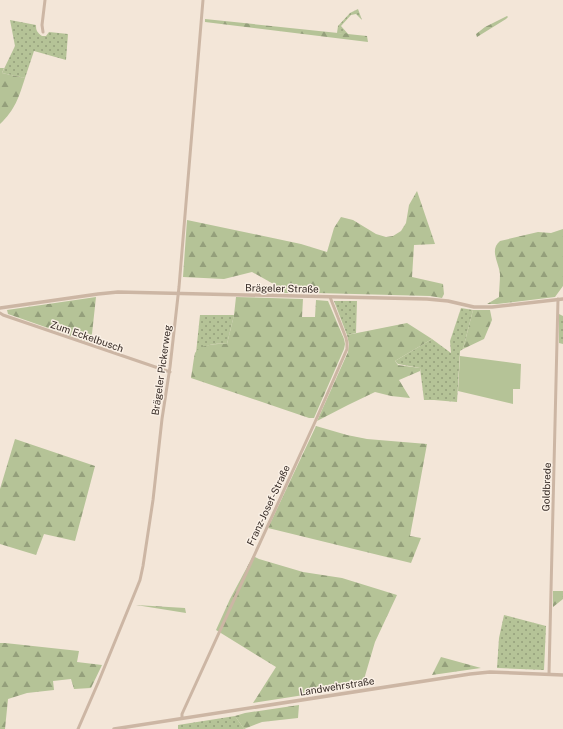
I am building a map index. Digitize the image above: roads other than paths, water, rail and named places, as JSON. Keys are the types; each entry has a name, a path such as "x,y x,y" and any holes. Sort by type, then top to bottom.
{"street":[{"path":"43,32 42,26 45,0"},
{"name":"Brägeler Pickerweg","path":"78,729 140,580 143,566 153,500 162,418 170,372 202,0"},
{"name":"Brägeler Straße","path":"0,308 108,292 428,299 474,307 496,307 563,299"},
{"name":"Franz-Josef-Straße","path":"182,718 182,714 347,349 346,338 330,297"},
{"name":"Goldbrede","path":"549,674 558,299"},
{"name":"Zum Eckelbusch","path":"0,313 2,315 170,372"},
{"name":"Landwehrstraße","path":"114,729 470,674 490,672 563,675"}]}
